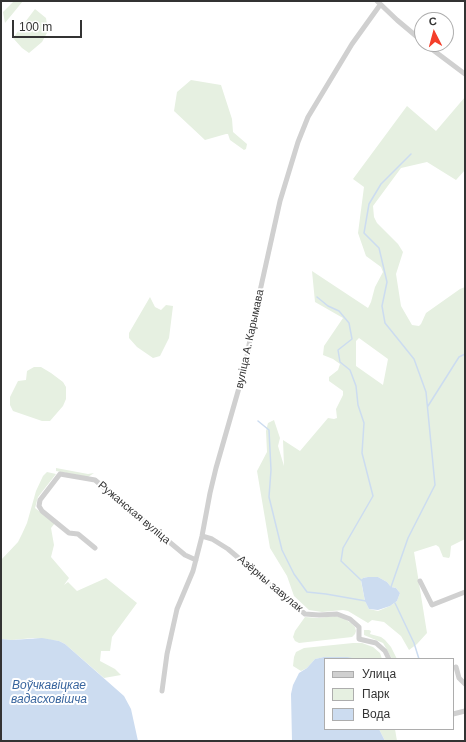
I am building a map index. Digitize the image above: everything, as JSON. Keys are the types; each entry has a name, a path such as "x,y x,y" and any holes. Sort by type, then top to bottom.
{"street":[{"path":"379,3 414,34"},
{"name":"вуліца А. Карымава","path":"162,691 167,654 177,609 196,560 214,474 245,368 254,318 280,200 298,142 308,117 352,44 379,3"},
{"path":"436,52 465,74"},
{"name":"Ружанская вуліца","path":"95,548 78,534 69,533 42,511 39,506 40,500 60,474 95,480 185,555 196,560"},
{"name":"Азёрны завулак","path":"202,536 228,549 305,614 337,614 350,619 360,627 359,639 376,643 385,651 388,658"},
{"path":"420,582 432,605 465,592"},
{"path":"456,667 459,678 465,684"},
{"path":"454,714 465,711"}],"green space":[{"path":"14,1 23,1 5,23 3,12"},
{"path":"35,9 46,18 48,31 42,42 29,53 13,38"},
{"path":"191,80 221,85 232,119 233,132 247,144 246,149 244,150 230,140 228,134 205,140 174,111 177,92"},
{"path":"465,97 465,170 456,180 427,162 401,168 373,206 374,217 377,223 398,244 403,252 396,274 401,306 412,325 419,326 426,313 465,287 465,539 451,546 449,558 443,557 439,547 436,545 414,552 427,633 409,650 401,636 384,622 372,620 368,623 348,611 343,610 322,612 309,610 294,596 287,576 270,548 257,471 267,452 266,431 268,423 274,420 280,438 278,446 284,466 283,440 300,451 328,418 337,418 336,409 343,395 343,391 329,381 329,377 338,370 340,364 323,355 324,346 343,318 315,302 312,271 368,308 375,287 383,272 381,267 366,256 358,233 364,187 353,179 407,106 436,131","holes":["359,338 388,359 383,385 356,366 356,341","378,577 387,582 391,587 396,588 400,593 397,601 378,611 369,609 365,601 361,581 363,578"]},
{"path":"150,297 155,307 161,310 166,305 173,306 169,338 160,356 153,358 137,347 129,338 129,333"},
{"path":"34,367 41,367 51,373 63,382 66,387 66,399 63,406 50,421 42,421 13,411 10,405 10,397 18,381 26,380 27,371"},
{"path":"56,468 88,474 94,473 88,477 56,471"},
{"path":"47,472 56,474 38,497 35,508 55,523 51,528 54,545 51,557 69,578 64,585 68,582 77,591 106,578 137,603 112,637 110,651 101,651 100,661 115,669 121,675 104,678 65,644 59,641 33,638 12,640 1,639 1,560 18,542 27,523 36,491 43,476"},
{"path":"335,616 343,618 355,627 356,631 352,637 299,643 295,641 293,637 295,631 305,617 318,618"},
{"path":"364,630 369,630 371,631 370,634 381,637 391,647 396,658 391,658 383,643 364,635"},
{"path":"362,643 373,647 380,653 382,658 324,657 315,659 307,668 301,671 293,666 294,657 296,652 304,648"},
{"path":"380,730 395,730 397,741 385,741"}],"water":[{"path":"368,577 378,577 387,582 391,587 396,588 400,593 397,601 390,606 378,610 369,609 365,601 361,580"},
{"name":"Воўчкавіцкае вадасховішча","path":"42,638 59,641 65,644 124,696 131,709 138,741 1,741 1,639 12,640"},
{"path":"324,657 352,658 324,658 324,730 380,730 385,741 292,741 291,694 293,685 299,673 307,668 315,659"}],"waterway":[{"path":"392,589 391,587 408,538 435,485 426,392 414,359 385,323 382,306 387,282 379,248 364,233 369,204 381,184 411,154"},
{"path":"317,297 328,306 339,311 349,323 352,339 338,350 340,362 350,370 356,386 358,405 364,423 362,453 373,496 343,548 341,561 361,580"},
{"path":"428,406 459,357 465,354"},
{"path":"258,421 269,430 271,470 269,497 282,550 294,574 307,592 366,601"},
{"path":"395,603 414,643 419,658"}]}
